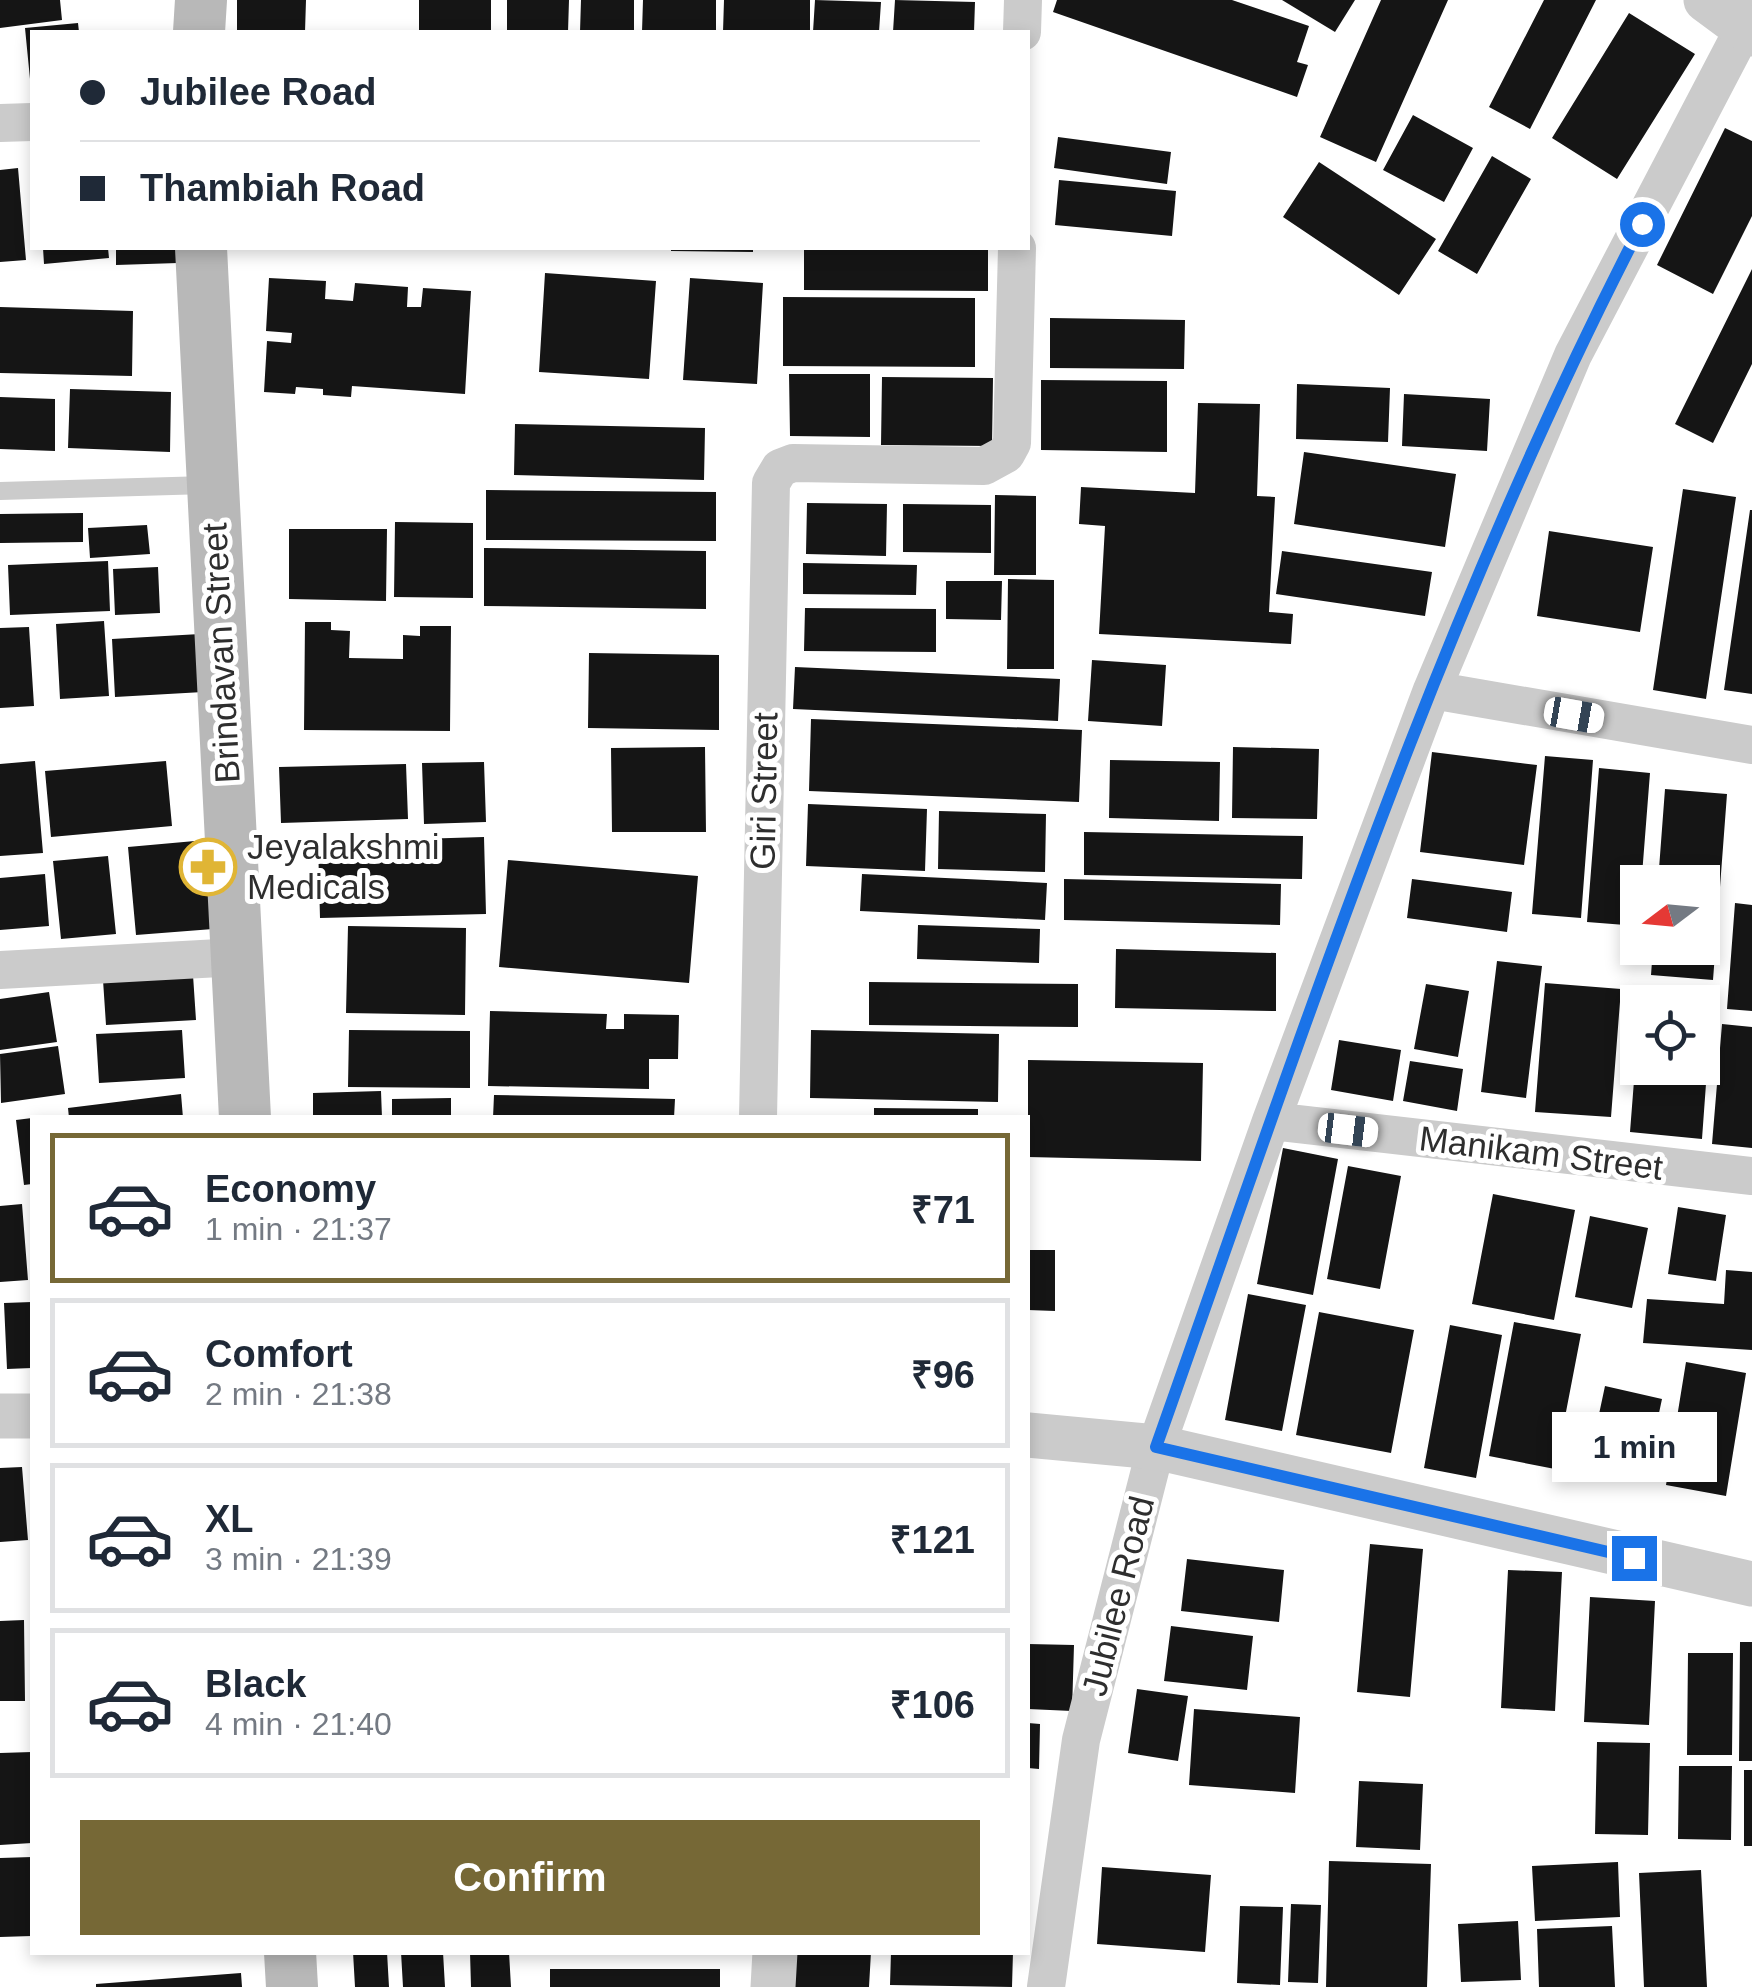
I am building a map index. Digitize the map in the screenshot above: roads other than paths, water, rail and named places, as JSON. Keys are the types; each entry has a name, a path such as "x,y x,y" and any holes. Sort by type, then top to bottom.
{"main road":[{"path":"200,30 201,0"},
{"name":"Brindavan Street","path":"201,250 245,1115"},
{"path":"290,1955 292,1987"}],"street":[{"path":"1022,30 1023,0"},
{"path":"1706,0 1749,22"},
{"name":"Jubilee Road","path":"1046,1987 1082,1740 1156,1447 1271,1120 1432,690 1574,355 1749,22"},
{"path":"0,123 30,122"},
{"name":"Giri Street","path":"758,1115 770,483 780,468 804,462 984,466 1006,454 1012,442 1017,250"},
{"path":"1432,690 1752,745"},
{"path":"0,970 238,957"},
{"name":"Manikam Street","path":"1271,1120 1752,1176"},
{"path":"0,1416 30,1416"},
{"path":"1030,1434 1156,1447 1752,1584"},
{"path":"773,1987 775,1955"}],"lane":[{"path":"0,491 212,484"}],"place":[{"name":"Jeyalakshmi Medicals","path":"208,867"}]}
